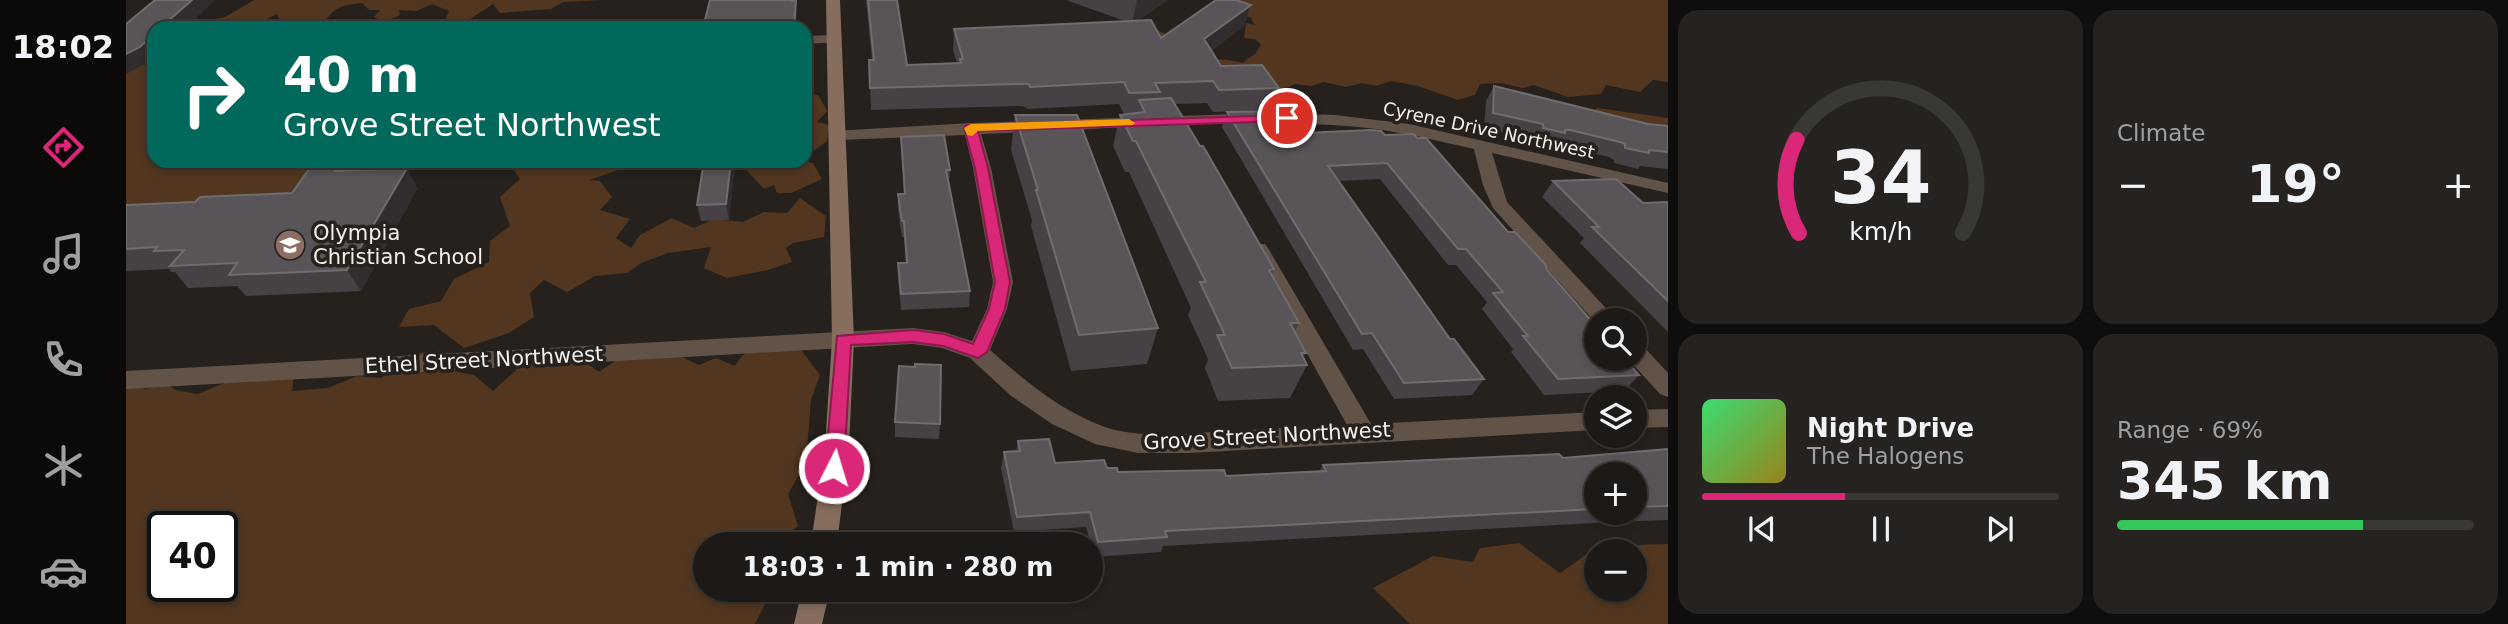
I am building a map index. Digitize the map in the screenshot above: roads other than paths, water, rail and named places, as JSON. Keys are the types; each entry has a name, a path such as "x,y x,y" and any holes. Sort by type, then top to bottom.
{"street":[{"path":"826,532 837,446 843,340 833,0"},
{"path":"812,40 835,39"},
{"name":"Cyrene Drive Northwest","path":"839,135 1267,118 1335,120 1409,129 1668,188"},
{"path":"1185,121 1199,145"},
{"path":"971,128 982,168 1003,282 997,309 978,352"},
{"path":"1482,146 1499,204 1595,308"},
{"path":"1247,229 1363,432"},
{"name":"Grove Street Northwest","path":"843,340 913,336 944,340 978,352 1018,389 1060,417 1104,437 1138,443 1191,443 1584,422"},
{"name":"Ethel Street Northwest","path":"126,380 843,340"},
{"path":"1647,365 1668,388"},
{"path":"1647,419 1668,418"},
{"path":"807,624 813,602"}],"place":[{"name":"Olympia Christian School","path":"290,245"}]}
